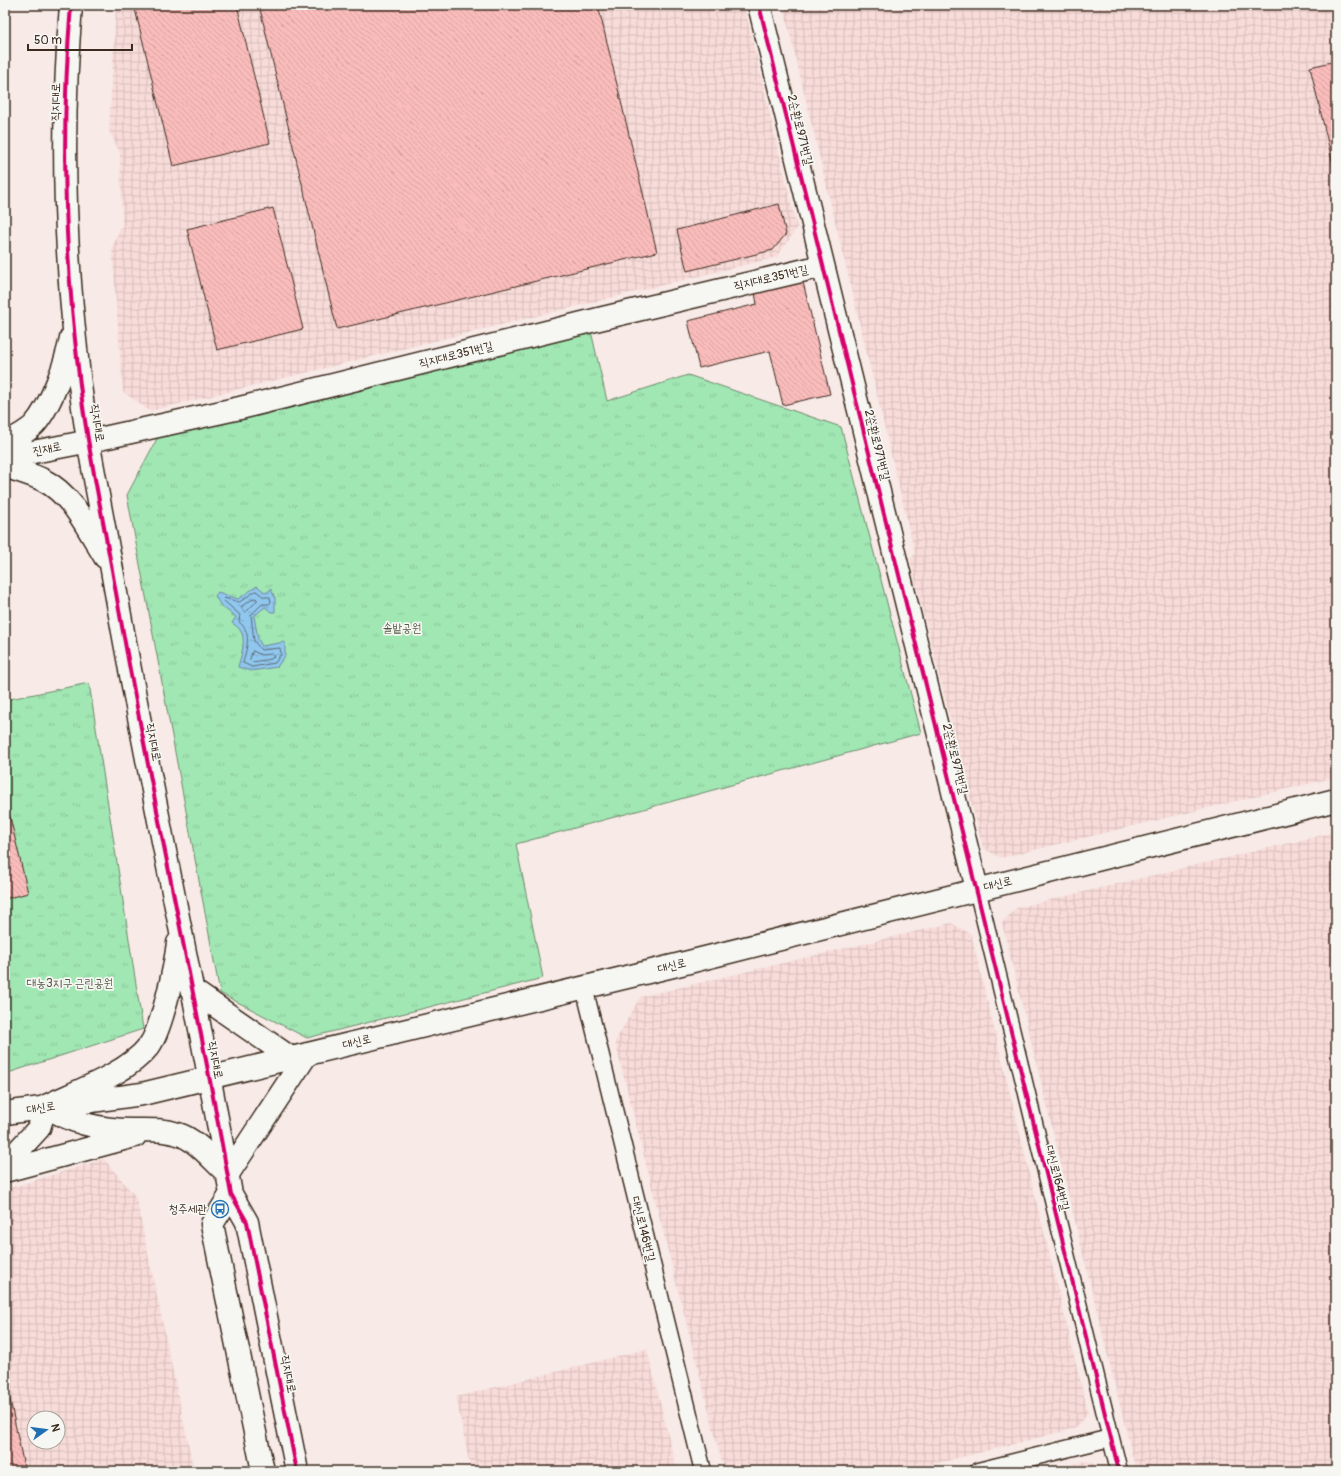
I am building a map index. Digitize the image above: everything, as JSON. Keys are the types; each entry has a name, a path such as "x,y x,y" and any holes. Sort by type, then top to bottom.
{"street":[{"name":"직지대로","path":"71,5 67,54 65,150 68,256 78,370 128,664 191,989 230,1184 247,1222 297,1471"},
{"name":"2순환로971번길","path":"759,5 822,266 977,889"},
{"name":"직지대로351번길","path":"90,441 240,408 599,319 822,266"},
{"path":"5,443 33,426 42,414 65,359 74,323"},
{"name":"진재로","path":"5,454 28,453 90,441"},
{"path":"5,466 44,480 60,491 78,514 111,566"},
{"name":"대신로","path":"5,1113 46,1106 142,1094 584,987 1336,800"},
{"name":"대신로164번길","path":"977,889 1118,1471"},
{"path":"5,1165 39,1128 46,1106 122,1070 149,1046 156,1032 168,992 180,930"},
{"name":"대신로146번길","path":"584,987 703,1471"},
{"path":"191,989 299,1056 230,1184 212,1224 263,1471"},
{"path":"46,1106 58,1114 102,1129 158,1130 179,1134 190,1139 230,1184"},
{"path":"5,1171 158,1130"},
{"path":"978,1471 1110,1438"}],"shaded area":[{"path":"116,5 744,5 797,228 777,257 150,411 123,392 112,248 122,224 120,153 109,131"},
{"path":"783,5 1336,5 1336,777 1001,858 983,848 910,560 915,554"},
{"path":"1335,832 1336,1471 1136,1471 1002,923 1016,908"},
{"path":"951,923 971,934 1088,1412 1076,1428 907,1471 724,1471 615,1042 640,997"},
{"path":"104,1159 136,1197 194,1471 5,1471 5,1195 10,1188"},
{"path":"647,1349 677,1471 471,1471 456,1397"},
{"path":"1087,1461 1102,1468 1102,1471 1046,1471"}],"green space":[{"name":"솔밭공원","path":"591,331 607,401 688,375 841,427 921,733 516,844 543,978 307,1038 220,993 127,495 159,435"},
{"name":"대농3지구 근린공원","path":"89,683 143,1029 5,1074 5,700"}],"water":[{"path":"257,586 266,593 271,589 275,598 275,612 271,612 265,607 254,616 258,639 262,646 285,642 285,656 277,667 251,671 238,667 243,649 243,637 238,627 232,623 236,617 221,606 215,596 218,592 238,599"}],"building":[{"path":"134,5 237,5 270,143 173,166"},
{"path":"259,5 598,5 657,252 337,329"},
{"path":"1336,61 1336,177 1310,67"},
{"path":"779,204 786,234 773,250 687,271 677,230"},
{"path":"273,208 303,329 217,350 187,229"},
{"path":"803,282 830,394 783,405 770,351 699,368 688,321 757,304 755,293"},
{"path":"5,796 28,893 5,899"},
{"path":"5,1376 25,1471 5,1471"}],"cycle path":[{"path":"71,5 65,141 67,232 73,322 85,418 93,469 141,726 231,1194 247,1222 297,1471"},
{"path":"759,5 1119,1471"}],"place":[{"name":"청주세관","path":"220,1209"}]}
